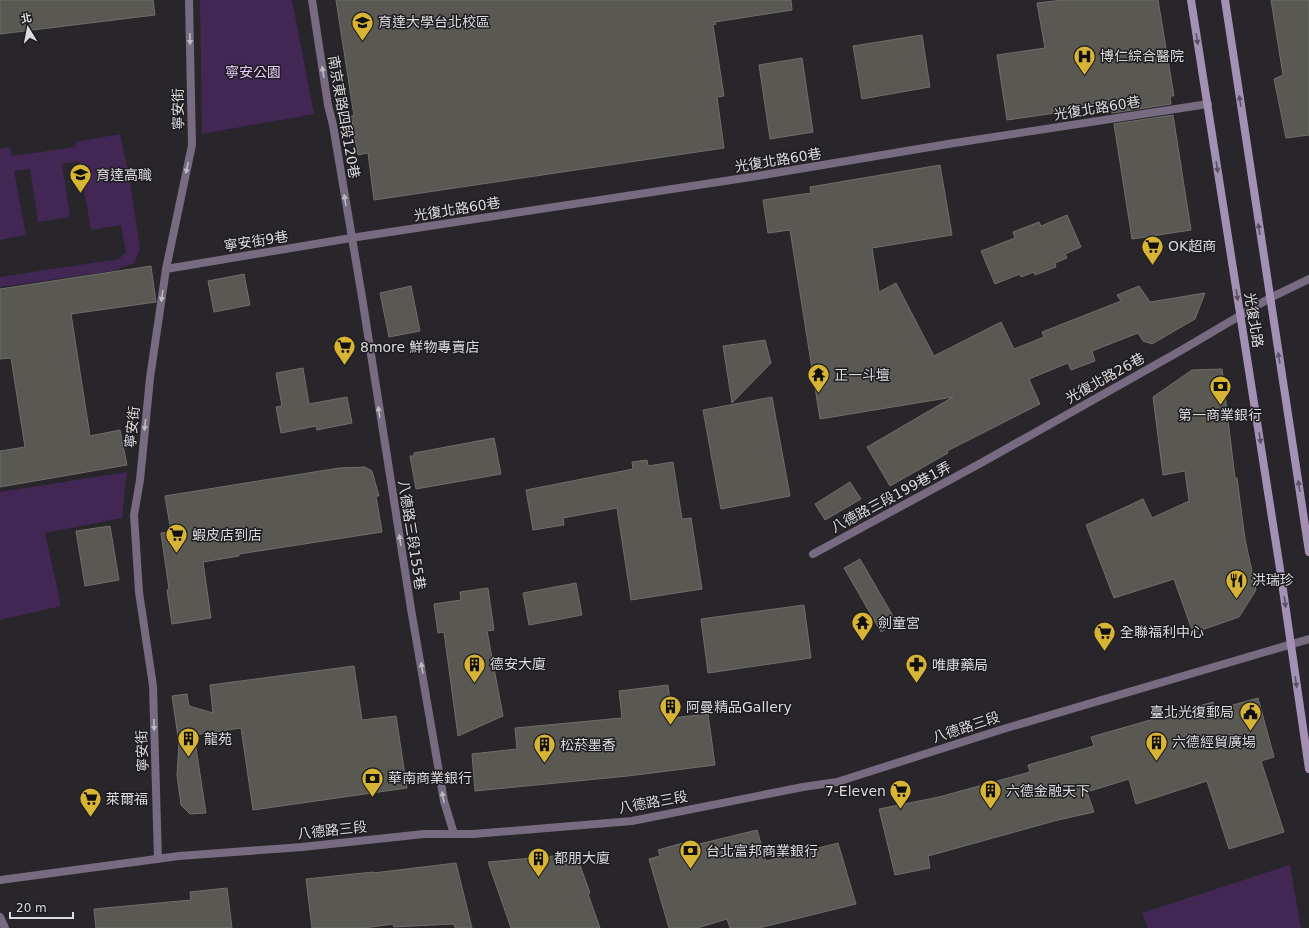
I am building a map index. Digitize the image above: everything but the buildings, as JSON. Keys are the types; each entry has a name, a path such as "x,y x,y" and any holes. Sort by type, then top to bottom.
{"main road":[{"name":"光復北路","path":"1191,0 1241,315 1309,769"},
{"name":"光復北路","path":"1225,0 1309,552"}],"street":[{"name":"寧安街","path":"158,859 153,686 139,592 134,515 140,480 150,378 166,269 192,145 189,0"},
{"name":"南京東路四段120巷","path":"312,0 351,238"},
{"name":"光復北路60巷","path":"351,238 751,177 948,144 1208,104"},
{"name":"寧安街9巷","path":"166,269 351,238"},
{"name":"八德路三段155巷","path":"351,238 444,801 454,834"},
{"name":"光復北路26巷","path":"981,463 1180,351 1270,298 1309,279"},
{"name":"八德路三段199巷1弄","path":"813,554 981,463"},
{"name":"八德路三段","path":"0,880 158,859 302,847 424,834 472,834 632,821 803,787 837,782 1000,730 1309,639"},
{"path":"0,917 5,928"}],"green space":[{"name":"寧安公園","path":"200,0 292,0 314,114 202,134"},
{"path":"120,134 129,175 140,249 134,263 113,271 0,287 0,277 119,259 126,252 121,225 91,230 79,161 62,164 70,217 38,222 30,169 14,171 26,235 0,240 0,149 10,147 12,156 76,147 76,142"},
{"path":"127,472 122,518 45,533 61,606 0,620 0,492"},
{"path":"1290,865 1301,928 1148,928 1142,913"}],"place":[{"name":"育達大學台北校區","path":"362,42"},
{"name":"博仁綜合醫院","path":"1085,76"},
{"name":"育達高職","path":"80,194"},
{"name":"OK超商","path":"1153,266"},
{"name":"8more 鮮物專賣店","path":"344,366"},
{"name":"正一斗壇","path":"818,394"},
{"name":"第一商業銀行","path":"1220,406"},
{"name":"蝦皮店到店","path":"177,554"},
{"name":"洪瑞珍","path":"1237,600"},
{"name":"劍童宮","path":"863,642"},
{"name":"全聯福利中心","path":"1104,652"},
{"name":"德安大廈","path":"474,684"},
{"name":"唯康藥局","path":"916,684"},
{"name":"阿曼精品Gallery","path":"670,726"},
{"name":"臺北光復郵局","path":"1250,732"},
{"name":"龍苑","path":"188,758"},
{"name":"六德經貿廣場","path":"1157,762"},
{"name":"松菸墨香","path":"545,764"},
{"name":"華南商業銀行","path":"373,798"},
{"name":"7-Eleven","path":"901,810"},
{"name":"六德金融天下","path":"990,810"},
{"name":"萊爾福","path":"90,818"},
{"name":"台北富邦商業銀行","path":"690,870"},
{"name":"都朋大廈","path":"539,878"}]}
